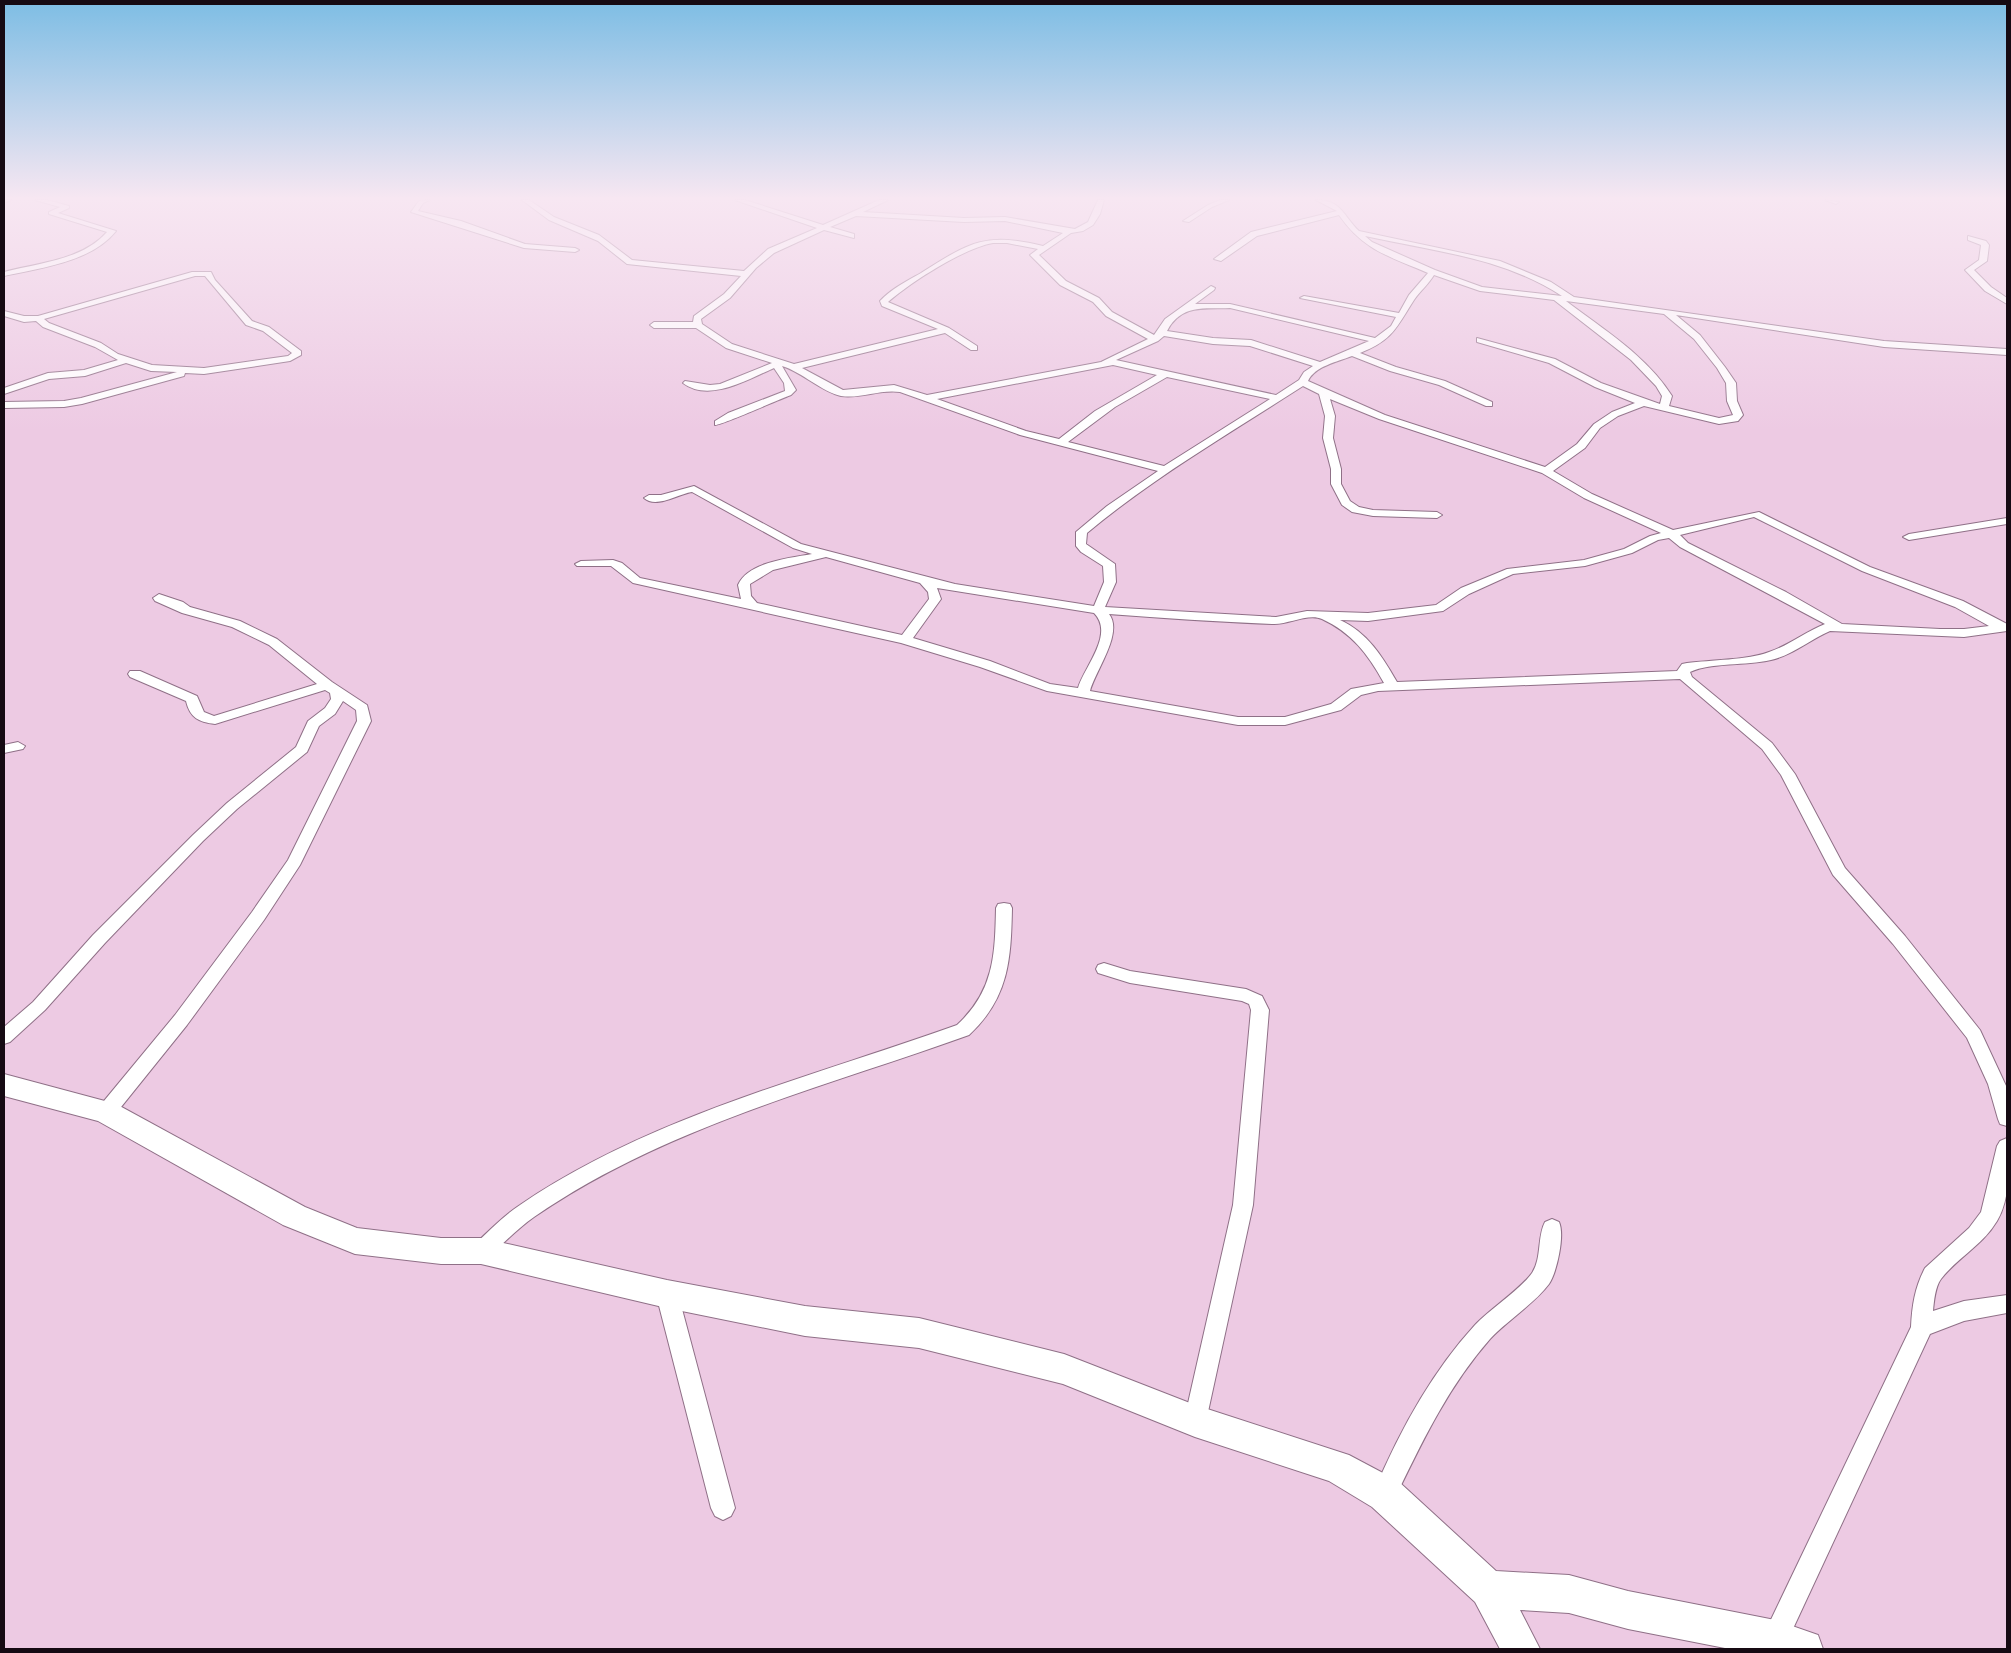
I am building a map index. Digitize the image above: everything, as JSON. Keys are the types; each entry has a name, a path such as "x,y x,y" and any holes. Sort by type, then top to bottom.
{"street":[{"path":"4,313 24,319 38,318 184,277"},
{"path":"4,405 64,404 82,401 189,372 290,358 298,353 266,329 249,323 209,277"},
{"path":"698,325 697,318 727,296 745,277"},
{"path":"920,277 884,300 885,304 946,330 974,348"},
{"path":"1058,277 1063,283 1096,300 1109,314 1158,336 1252,343 1320,365"},
{"path":"1098,610 1110,582 1109,564 1085,550 1080,544 1082,532 1111,508 1166,470 1303,382 1306,374 1320,365 1378,341 1397,325 1412,297 1429,277"},
{"path":"1447,277 1488,291 1571,298 1668,313 1788,328 1884,344 1974,348 2007,352"},
{"path":"1535,277 1547,282 1571,298"},
{"path":"1976,277 1988,289 2007,302"},
{"path":"927,398 1066,372 1105,362 1158,336 1168,321 1211,288"},
{"path":"1304,298 1402,316"},
{"path":"1557,298 1592,324 1653,376 1667,396 1664,408"},
{"path":"1187,307 1230,306 1378,341"},
{"path":"1480,340 1552,361 1598,385 1643,403 1719,421 1732,421 1738,417 1732,401 1731,383 1722,367 1697,337 1668,313"},
{"path":"38,318 46,325 98,345 126,360 151,368 189,372"},
{"path":"654,325 698,325 729,346 794,367 842,393 849,394 894,387 1023,433 1166,470"},
{"path":"794,367 946,330"},
{"path":"1352,353 1393,369 1442,383 1489,404"},
{"path":"4,391 48,376 85,373 126,360"},
{"path":"1105,362 1167,373 1276,398"},
{"path":"688,383 716,388 778,363"},
{"path":"718,422 788,393 791,390 789,382 778,363"},
{"path":"1060,444 1079,426 1108,405 1167,373"},
{"path":"1303,382 1382,417 1546,471 1588,496 1672,534 1684,545 1788,598 1837,626"},
{"path":"1322,392 1330,416 1328,438 1336,469 1336,484 1346,503 1356,510 1373,513 1437,514"},
{"path":"1546,471 1581,446 1597,426 1615,414 1643,403"},
{"path":"650,498 660,500 688,489 694,489 725,505 764,530 797,546 823,555 955,588 991,592 1098,610 1276,621 1317,615 1368,617 1439,608 1465,591 1511,571 1584,563 1628,551 1654,538 1751,514 1760,515 1866,569 1960,604 2005,627"},
{"path":"1909,537 2007,521"},
{"path":"752,604 745,597 743,584 746,580 757,573 778,566 823,555"},
{"path":"582,564 615,564 623,568 630,578 637,581 752,604 906,640 985,664 1034,683 1238,721 1258,723 1293,719 1341,705 1356,692 1392,686 1683,675 1768,746 1779,761 1788,774 1839,871 1899,940 1974,1035 1997,1084 2007,1118"},
{"path":"906,640 935,599 934,591 924,581"},
{"path":"106,1112 181,1020 258,916 295,861 364,721 362,708 332,688 273,642 236,624 186,610 179,604 159,598"},
{"path":"1083,693 1087,678 1099,658 1108,628 1106,618 1098,610"},
{"path":"1317,615 1343,625 1359,635 1371,648 1392,686"},
{"path":"1683,675 1683,671 1688,667 1769,657 1797,646 1816,632 1828,627 1940,633 2005,627"},
{"path":"135,674 192,699 195,714 201,718 215,720 332,688"},
{"path":"4,1037 40,1006 99,939 198,838 232,806 302,749 313,724 330,711 338,699 332,688"},
{"path":"4,749 18,746"},
{"path":"482,1251 526,1212 625,1153 711,1117 963,1030 978,1018 994,991 1003,949 1004,908"},
{"path":"1104,969 1136,978 1246,995 1256,1000 1260,1010 1242,1185 1243,1205 1195,1421"},
{"path":"4,1085 106,1112 294,1216 355,1242 441,1250 482,1251 667,1294 805,1321 918,1332 1064,1369 1195,1421 1337,1467 1385,1494 1488,1589 1521,1649"},
{"path":"1488,1589 1569,1594 1628,1610 1790,1644 1922,1327 1923,1299 1932,1274 1976,1234 1990,1216 2007,1146"},
{"path":"1385,1494 1425,1410 1447,1378 1483,1332 1541,1278 1551,1244 1552,1228"},
{"path":"667,1294 723,1508"},
{"path":"1922,1327 1947,1314 1969,1308 2007,1304"}]}
